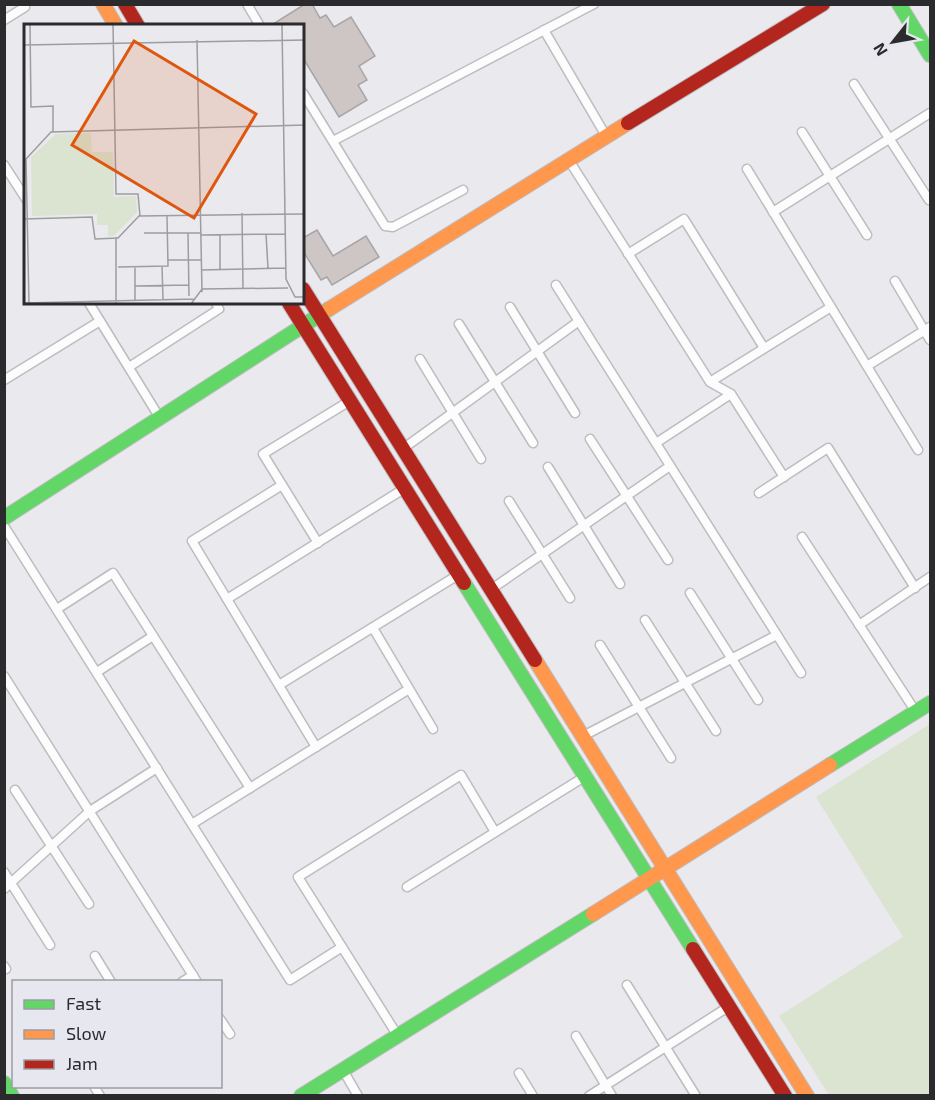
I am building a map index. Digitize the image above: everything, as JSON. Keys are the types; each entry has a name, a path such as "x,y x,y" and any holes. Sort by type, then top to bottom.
{"street":[{"path":"103,4 115,24"},
{"path":"125,4 137,24"},
{"path":"4,518 303,326 823,4"},
{"path":"899,4 930,55"},
{"path":"915,4 930,29"},
{"path":"304,291 807,1095"},
{"path":"290,304 785,1095"},
{"path":"301,1095 930,703"}],"lane":[{"path":"4,20 25,7 23,4"},
{"path":"247,4 259,24"},
{"path":"333,141 594,4"},
{"path":"544,30 607,137"},
{"path":"854,84 929,200"},
{"path":"304,95 382,223 388,228 463,190"},
{"path":"774,212 930,113"},
{"path":"802,132 867,235"},
{"path":"568,160 710,382 731,394 784,477"},
{"path":"4,165 24,196"},
{"path":"747,169 918,450"},
{"path":"628,254 684,219 764,348"},
{"path":"895,281 928,328 930,340"},
{"path":"556,285 801,673"},
{"path":"90,304 160,418"},
{"path":"129,367 219,309 216,304"},
{"path":"510,306 575,413"},
{"path":"710,382 831,307"},
{"path":"4,380 100,321"},
{"path":"403,449 579,321"},
{"path":"459,324 533,444"},
{"path":"867,366 928,328"},
{"path":"420,359 481,459"},
{"path":"656,443 731,394"},
{"path":"318,543 263,454 350,400"},
{"path":"590,439 668,560"},
{"path":"759,493 828,448 915,588"},
{"path":"490,590 670,466"},
{"path":"548,467 620,584"},
{"path":"282,485 192,541 316,747"},
{"path":"227,599 405,489"},
{"path":"509,501 570,598"},
{"path":"4,526 290,980 342,946"},
{"path":"802,537 916,712"},
{"path":"57,609 112,573 250,788"},
{"path":"279,685 459,575"},
{"path":"859,625 930,577"},
{"path":"690,593 758,700"},
{"path":"645,620 716,731"},
{"path":"373,628 433,729"},
{"path":"97,672 153,636"},
{"path":"582,736 777,636"},
{"path":"600,645 671,758"},
{"path":"4,676 8,687 90,811 195,978"},
{"path":"192,824 410,689"},
{"path":"8,886 90,811 157,768"},
{"path":"398,1035 298,877 461,775 495,832"},
{"path":"407,887 584,776"},
{"path":"15,790 89,904"},
{"path":"4,872 8,886 50,945"},
{"path":"95,956 110,980"},
{"path":"627,985 696,1095"},
{"path":"589,1095 728,1006"},
{"path":"222,1021 230,1034"},
{"path":"576,1036 612,1095"},
{"path":"343,1070 358,1095"},
{"path":"519,1073 533,1095"}],"green space":[{"path":"930,724 930,1095 829,1095 779,1016 903,937 816,797"}],"building":[{"path":"305,4 312,4 320,18 326,15 334,27 351,17 375,56 359,66 367,80 358,85 367,100 339,117 304,60 304,24 273,24"},
{"path":"317,230 333,256 366,236 379,257 332,285 327,277 321,280 304,253 304,237"}],"traffic: fast":[{"path":"899,4 930,55"},
{"path":"4,518 329,309"},
{"path":"464,583 693,949"},
{"path":"830,765 930,703"},
{"path":"301,1096 593,914"},
{"path":"4,1083 12,1096"}],"traffic: slow":[{"path":"103,4 115,24"},
{"path":"329,309 628,123"},
{"path":"535,660 807,1096"},
{"path":"593,914 830,765"}],"traffic: jam":[{"path":"125,4 137,24"},
{"path":"628,123 823,4"},
{"path":"304,291 535,660"},
{"path":"290,304 464,583"},
{"path":"693,949 785,1096"}]}
